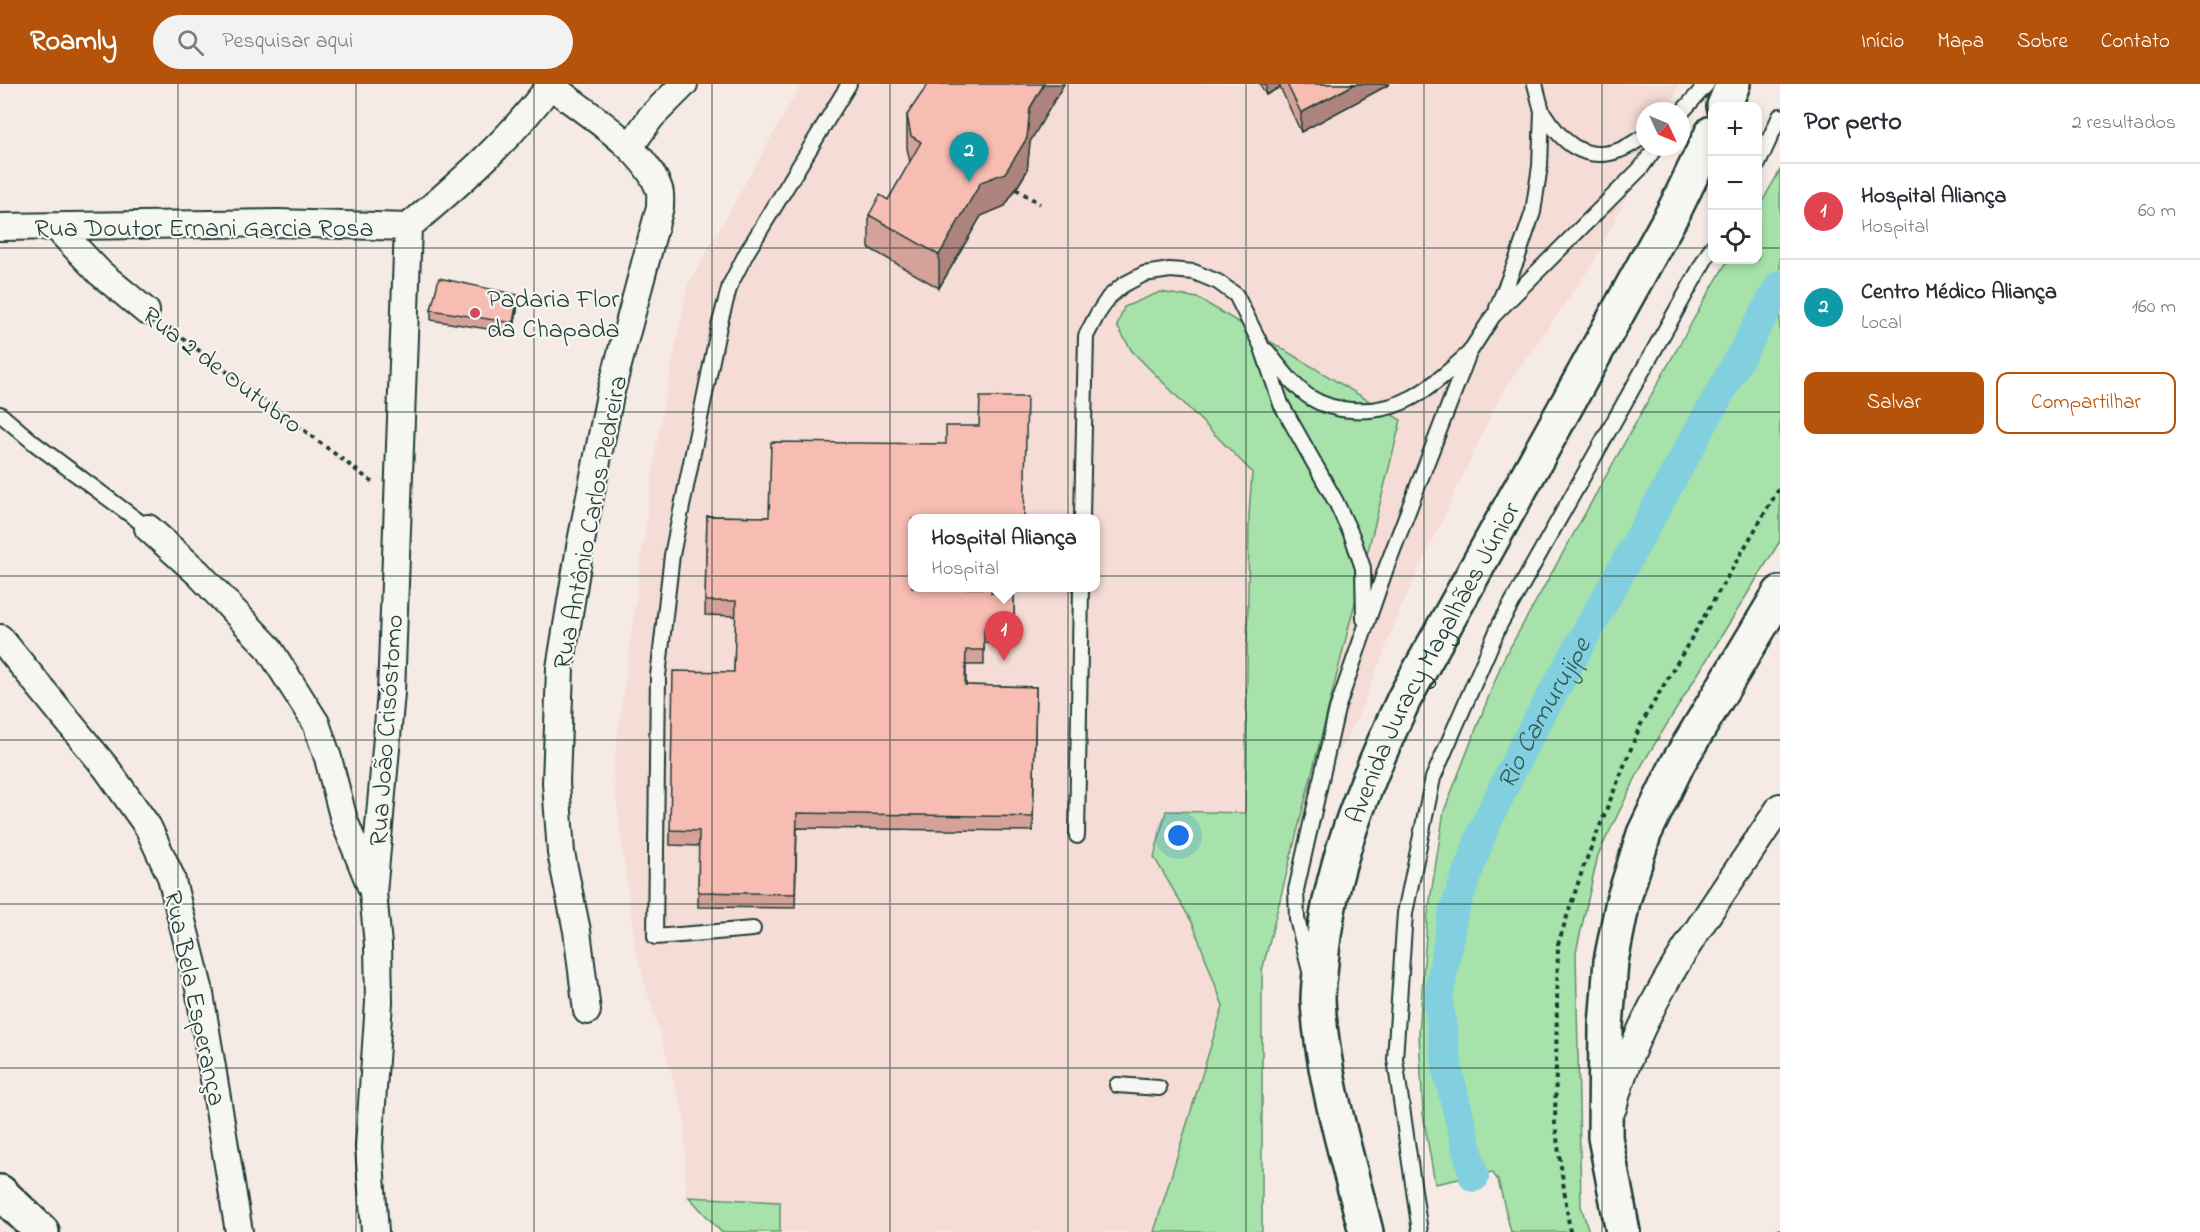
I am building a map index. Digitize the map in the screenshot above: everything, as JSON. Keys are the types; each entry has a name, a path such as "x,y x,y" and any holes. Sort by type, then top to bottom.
{"main road":[{"path":"1726,102 1734,84"},
{"name":"Avenida Juracy Magalhães Júnior","path":"1366,1232 1331,1089 1323,1047 1318,998 1323,937 1334,881 1353,818 1399,709 1675,209 1708,143"},
{"path":"1623,1232 1605,1137 1606,1026 1611,961 1623,900 1644,834 1678,763 1780,592"},
{"path":"0,1192 42,1232"}],"street":[{"path":"630,147 651,117 684,84"},
{"path":"408,227 471,174 550,85"},
{"name":"Rua Antônio Carlos Pedreira","path":"550,85 630,147 652,173 660,191 660,207 610,395 580,547 560,668 556,783 561,853 577,931 587,1011"},
{"name":"Rua Doutor Ernani Garcia Rosa","path":"0,227 278,223 408,227"},
{"name":"Rua 2 de Outubro","path":"56,227 100,273 146,311"},
{"name":"Rua João Crisóstomo","path":"375,1232 369,1147 379,1002 378,945 373,893 391,693 408,227"},
{"path":"148,528 198,573 268,647 316,723 328,758 344,820 373,893"},
{"name":"Rua Bela Esperança","path":"0,638 114,779 148,827 171,878 199,988 239,1232"},
{"path":"1605,1137 1619,1081 1649,1011 1680,959 1780,807"}],"lane":[{"path":"753,929 655,937 656,742 660,654 676,534 719,326 730,285 747,252 849,84"},
{"path":"1318,998 1297,919 1296,890 1337,709 1385,571 1469,352 1493,316 1517,260 1533,212 1540,165 1542,111 1535,84"},
{"path":"1690,102 1707,84"},
{"path":"1542,111 1556,133 1572,147 1592,154 1620,150 1636,141"},
{"path":"1762,156 1780,116"},
{"path":"1493,316 1641,168 1650,156"},
{"path":"1420,1232 1395,1059 1405,913 1433,778 1500,624 1708,255"},
{"path":"1082,514 1086,336 1097,315 1109,297 1123,285 1144,274 1170,270 1194,272 1218,282 1236,295 1261,345 1281,404 1336,502 1352,536 1363,568 1364,633"},
{"path":"1261,345 1289,378 1310,398 1334,409 1369,411 1404,403 1433,385 1469,352"},
{"path":"0,414 148,528"},
{"path":"1077,836 1081,592"},
{"path":"1117,1085 1159,1088"}],"path":[{"path":"1016,189 1040,204"},
{"name":"Rua 2 de Outubro","path":"146,311 399,502"}],"shaded area":[{"path":"801,84 1679,84 1672,102 1636,102 1636,156 1647,156 1594,262 1501,394 1402,606 1358,716 1263,903 1223,1006 1154,1232 780,1232 780,1202 686,1199 685,1120 636,953 613,772 657,440 687,287"}],"green space":[{"path":"1780,170 1780,541 1643,763 1598,855 1576,952 1581,1206 1589,1232 1511,1232 1498,1180 1492,1172 1435,1184 1423,1114 1419,1033 1427,920 1444,811 1503,660 1701,306 1726,264 1762,264 1762,202"},
{"path":"1160,292 1198,298 1401,420 1262,971 1262,1232 1154,1232 1223,1006 1193,924 1154,857 1166,811 1245,813 1249,515 1252,472 1132,351 1117,326 1124,307"},
{"path":"689,1197 780,1202 780,1232 721,1232"}],"building":[{"path":"928,84 1044,84 1030,108 1027,138 1016,156 1005,173 981,182 939,255 869,215 880,195 888,200 921,142 911,136 907,115"},
{"path":"1287,84 1355,84 1301,113"},
{"name":"Padaria Flor da Chapada","path":"439,278 518,295 513,323 431,310"},
{"path":"980,397 1027,397 1024,514 908,514 908,592 1014,594 1014,629 984,629 984,650 966,650 965,685 1036,687 1033,817 797,813 795,894 698,892 699,831 670,830 673,671 734,672 736,601 705,601 707,516 769,517 771,442 946,444 946,426 979,426"}],"waterway":[{"name":"Rio Camurujipe","path":"1474,1177 1448,1072 1438,1000 1453,913 1483,830 1524,745 1780,285"}],"place":[{"name":"Centro Médico Aliança","path":"969,182"},
{"name":"Padaria Flor da Chapada","path":"475,313"},
{"name":"Hospital Aliança","path":"1004,661"}]}
